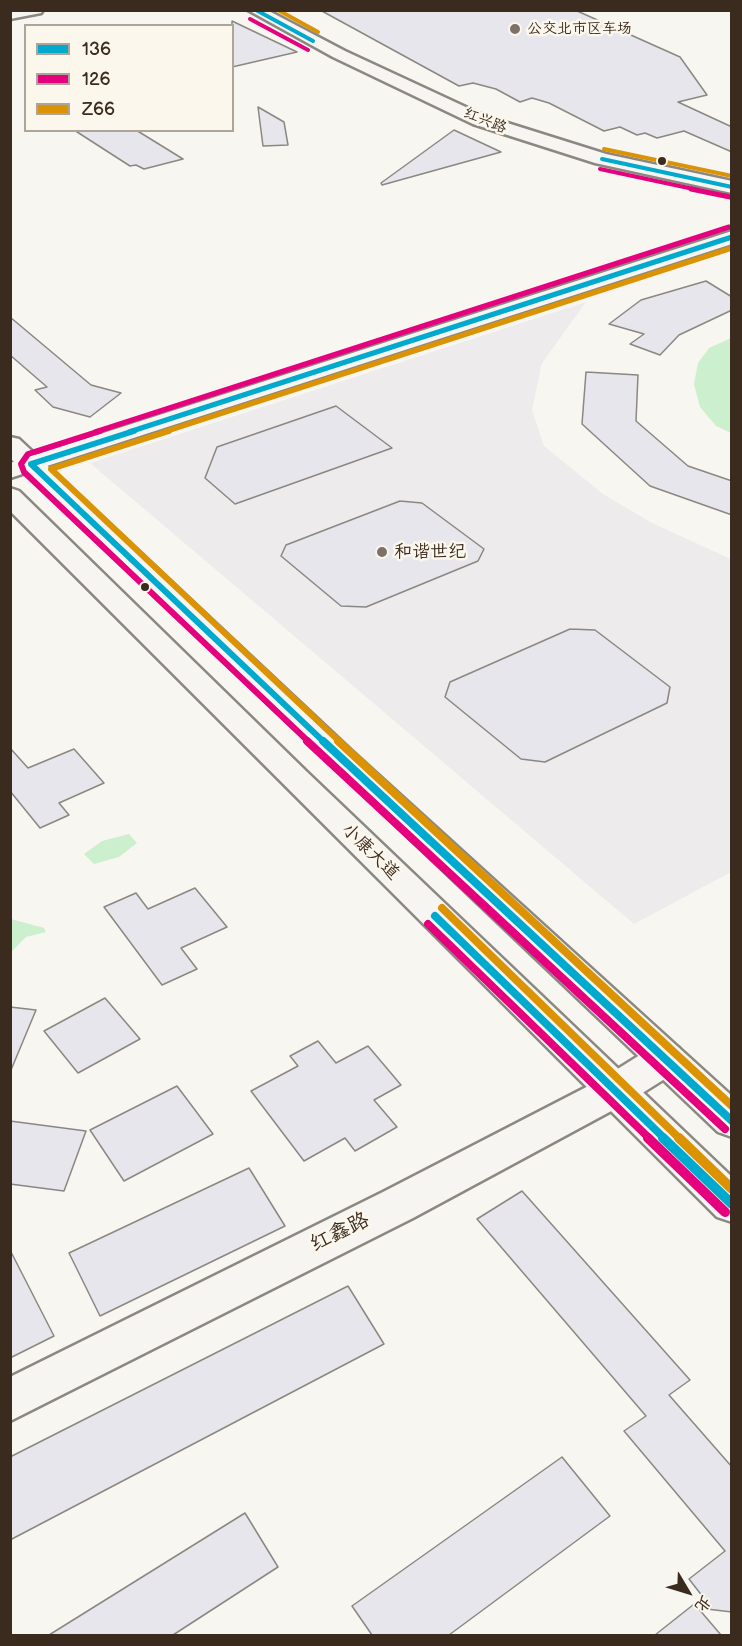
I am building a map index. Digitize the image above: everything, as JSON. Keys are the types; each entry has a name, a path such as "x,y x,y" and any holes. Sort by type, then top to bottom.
{"street":[{"path":"10,15 36,10"},
{"name":"红兴路","path":"255,10 339,54 478,120 603,159 732,187"},
{"path":"17,460 732,237"},
{"path":"17,460 732,1121"},
{"name":"小康大道","path":"10,496 614,1091 732,1204"},
{"name":"红鑫路","path":"10,1400 398,1205 614,1091 665,1059"}],"shaded area":[{"path":"586,302 542,363 532,410 544,446 603,494 652,523 731,559 731,872 634,924 90,463"}],"green space":[{"path":"731,338 731,433 716,426 700,407 694,384 698,363 709,348"},
{"path":"129,834 137,843 119,857 94,864 84,854 102,841"},
{"path":"11,919 44,928 46,932 26,937 11,952"}],"building":[{"path":"320,10 575,10 680,57 707,95 678,102 732,127 732,152 684,131 657,138 645,133 637,135 620,127 604,131 549,103 532,98 520,102 496,89 473,83 459,86"},
{"path":"232,21 297,52 234,67 234,24"},
{"path":"258,107 284,122 288,145 263,146"},
{"path":"454,130 501,152 382,185 381,183"},
{"path":"77,132 139,132 183,159 144,169 136,165 130,166"},
{"path":"706,281 732,297 732,310 679,335 660,355 630,344 644,334 609,324 641,300"},
{"path":"10,317 91,385 121,393 90,417 53,407 35,390 47,387 10,355"},
{"path":"586,372 638,375 636,421 688,466 732,481 732,515 650,486 582,424"},
{"path":"336,406 392,448 235,504 205,478 217,447"},
{"name":"和谐世纪","path":"400,501 422,503 484,549 478,561 366,607 341,606 281,556 286,545"},
{"path":"570,629 595,630 670,687 667,703 545,762 521,759 445,697 450,682"},
{"path":"10,748 28,768 74,749 104,783 59,803 69,815 40,828 10,791"},
{"path":"195,888 227,927 181,948 197,969 162,985 104,907 136,893 148,909"},
{"path":"105,998 140,1039 78,1073 44,1031"},
{"path":"10,1007 36,1010 11,1070 10,1070"},
{"path":"318,1041 336,1063 368,1046 401,1085 374,1100 397,1127 355,1151 345,1138 304,1161 251,1091 298,1066 290,1056"},
{"path":"177,1086 213,1134 124,1181 90,1130"},
{"path":"10,1121 86,1131 64,1191 10,1184"},
{"path":"249,1168 285,1226 100,1316 69,1253"},
{"path":"522,1191 690,1380 669,1395 732,1467 732,1612 698,1608 721,1635 655,1635 703,1597 689,1579 725,1551 624,1431 646,1416 477,1219"},
{"path":"10,1250 54,1336 10,1358"},
{"path":"348,1286 384,1344 10,1540 10,1457"},
{"path":"562,1457 610,1516 449,1635 372,1635 352,1606"},
{"path":"245,1513 278,1567 173,1635 49,1635"}],"transit line":[{"name":"136","path":"256,10 313,41"},
{"name":"Z66","path":"278,10 318,32"},
{"name":"126","path":"250,19 308,50"},
{"name":"Z66","path":"604,149 732,176"},
{"name":"136","path":"602,159 732,187"},
{"name":"126","path":"600,169 730,197"},
{"name":"126","path":"725,1129 335,767 24,472 21,464 28,454 729,227"},
{"name":"136","path":"732,237 31,464 342,759 732,1121"},
{"name":"Z66","path":"732,248 51,469 349,751 732,1106"},
{"name":"Z66","path":"442,908 732,1189"},
{"name":"136","path":"435,916 732,1204"},
{"name":"126","path":"428,924 725,1212"}],"place":[{"name":"公交北市区车场","path":"515,29"},
{"name":"和谐世纪","path":"382,552"}]}
